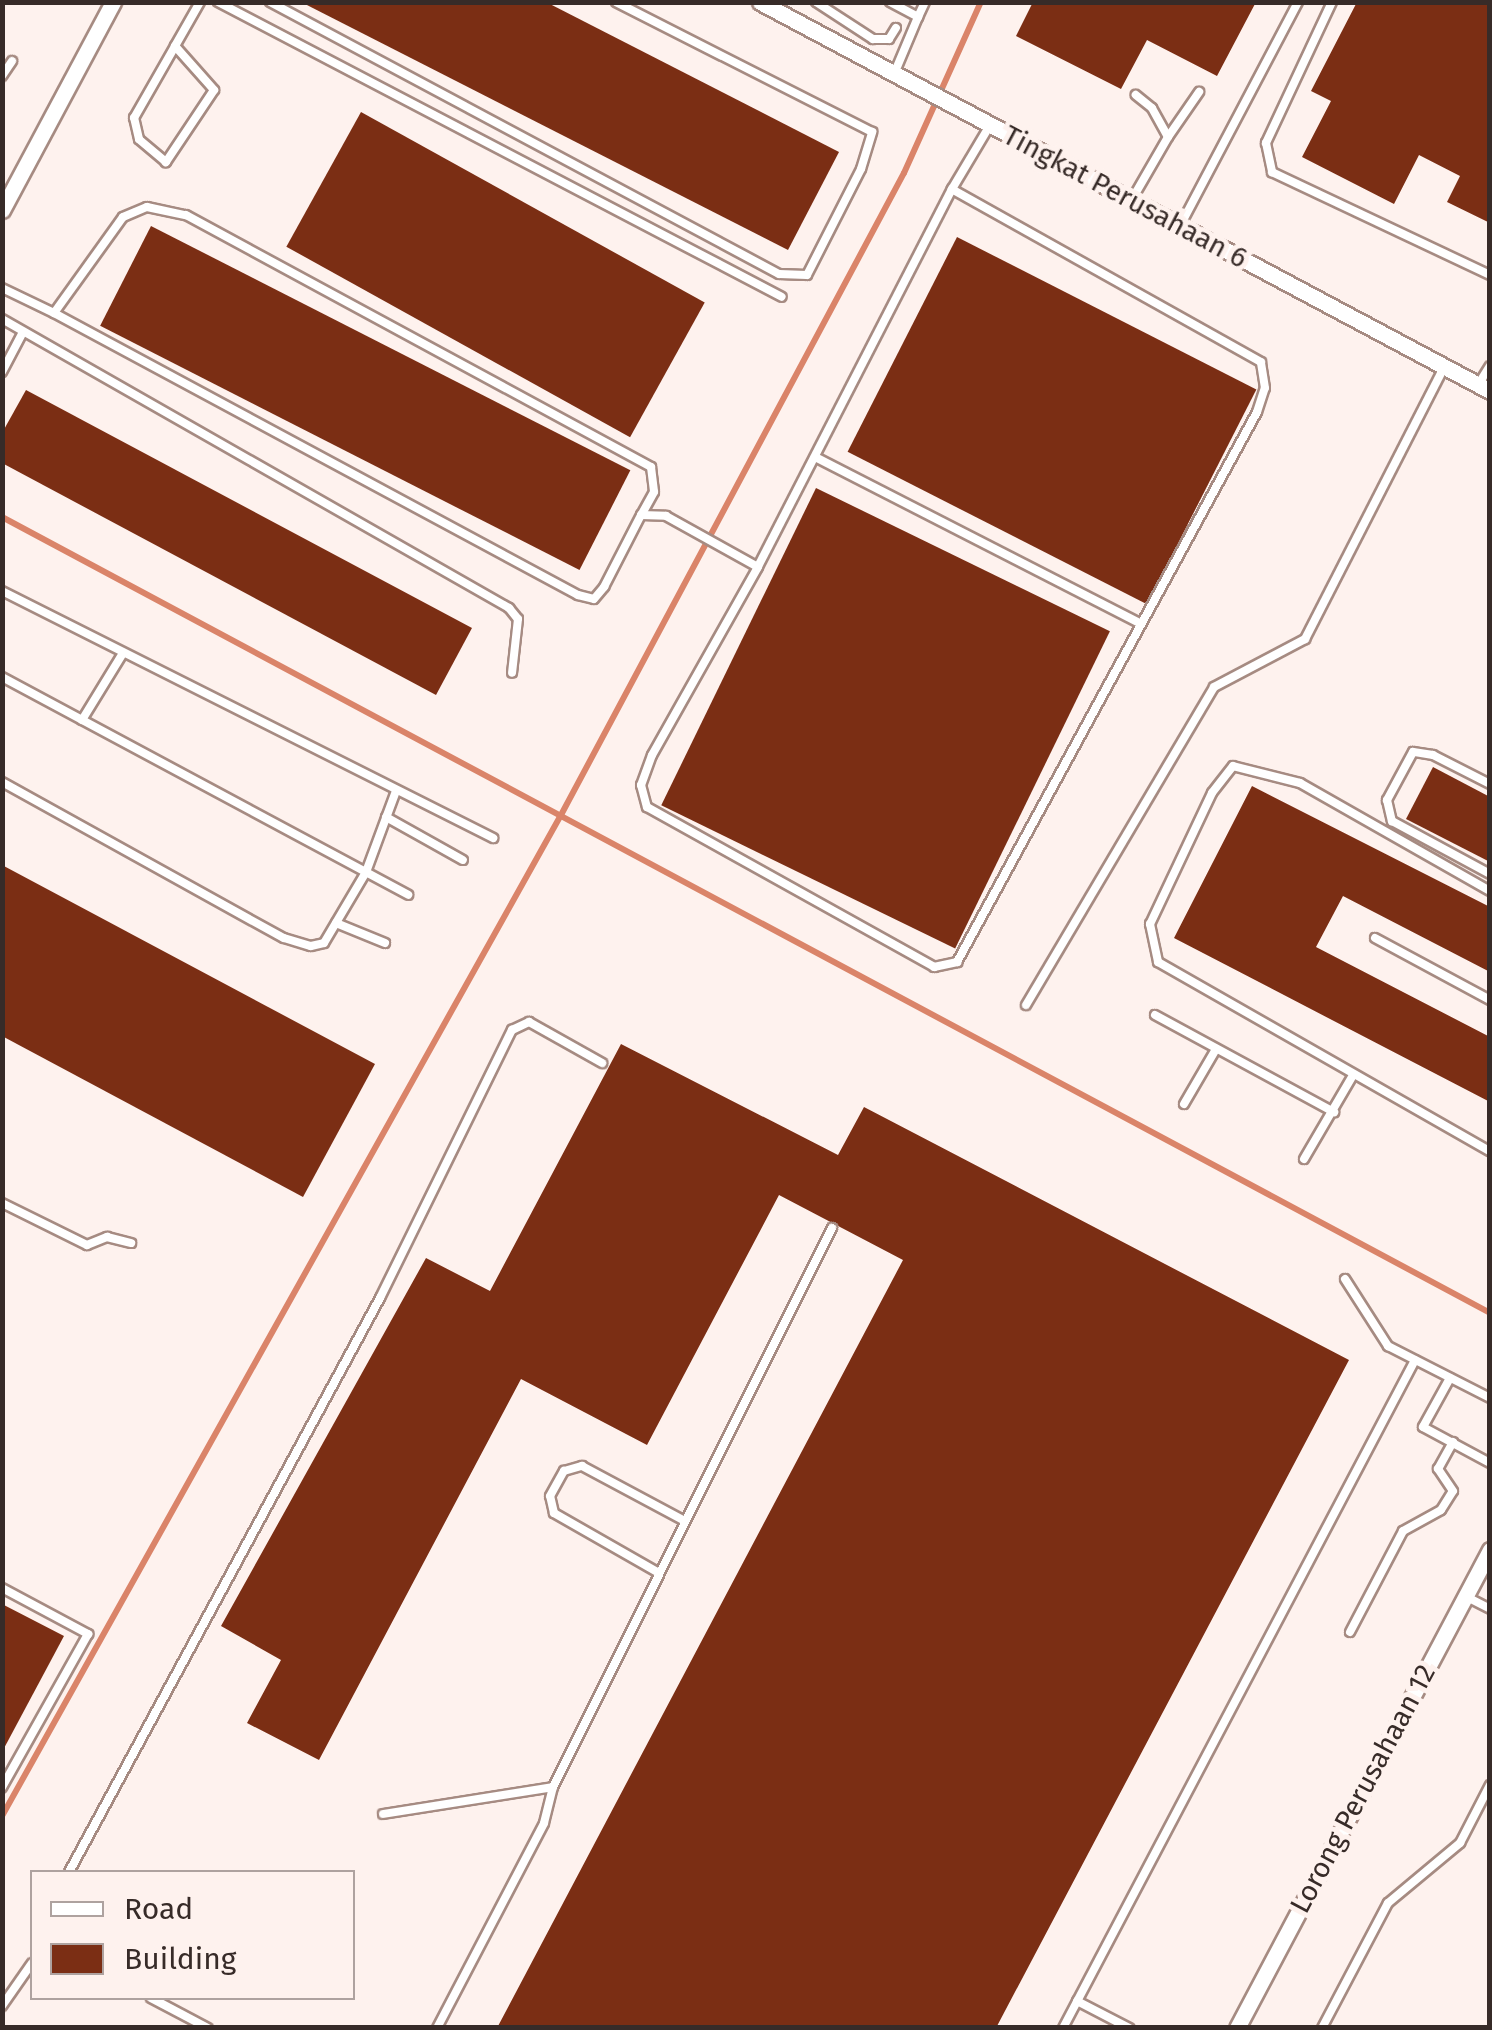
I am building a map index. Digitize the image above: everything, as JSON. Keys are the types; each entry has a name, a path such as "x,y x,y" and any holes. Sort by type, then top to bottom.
{"street":[{"path":"2,210 114,2"},
{"name":"Tingkat Perusahaan 6","path":"760,2 1484,388"},
{"name":"Lorong Perusahaan 12","path":"1237,2028 1490,1550"}],"lane":[{"path":"175,46 214,90 166,162 139,139 134,118 200,2"},
{"path":"218,2 782,298"},
{"path":"270,2 779,274 807,275 861,169 872,132 616,2"},
{"path":"816,2 872,38 890,39 896,28"},
{"path":"890,2 918,17"},
{"path":"894,74 925,2"},
{"path":"1180,226 1298,2"},
{"path":"1332,2 1266,143 1272,172 1490,275"},
{"path":"2,76 12,61"},
{"path":"1131,200 1199,92"},
{"path":"1136,95 1152,108 1168,138"},
{"path":"952,189 1261,362 1265,388 1257,412 957,962 934,967 647,806 641,785 652,755 817,458 952,189 990,125"},
{"path":"2,288 578,595 594,599 604,587 654,492 651,467 186,216 147,206 123,217 54,313"},
{"path":"2,320 508,608 518,619 512,673"},
{"path":"2,372 23,332"},
{"path":"1484,388 1490,366"},
{"path":"1026,1006 1214,687 1305,639 1444,368"},
{"path":"817,458 1141,624"},
{"path":"641,515 666,516 758,566"},
{"path":"2,592 493,838"},
{"path":"82,720 123,652"},
{"path":"2,677 408,895"},
{"path":"1490,784 1433,755 1413,752 1387,800 1392,821 1490,874"},
{"path":"1490,891 1300,783 1234,766 1212,793 1150,924 1158,962 1352,1078 1490,1152"},
{"path":"2,782 284,938 324,943 366,872 396,791"},
{"path":"386,817 463,860"},
{"path":"336,923 385,943"},
{"path":"1376,938 1490,1000"},
{"path":"1154,1015 1334,1112"},
{"path":"70,1870 380,1298 512,1030 528,1022 602,1063"},
{"path":"1184,1104 1216,1048"},
{"path":"1304,1159 1352,1078"},
{"path":"2,1203 87,1245 108,1237 131,1243"},
{"path":"437,2028 544,1823 553,1787 832,1228"},
{"path":"1344,1279 1388,1346 1490,1398"},
{"path":"1063,2028 1416,1360"},
{"path":"1450,1378 1423,1427 1490,1463"},
{"path":"1350,1632 1403,1531 1441,1510 1453,1491 1438,1469 1453,1442"},
{"path":"659,1572 554,1513 550,1496 564,1471 582,1466 683,1520"},
{"path":"2,1588 88,1634 2,1788"},
{"path":"1465,1596 1490,1610"},
{"path":"1322,2028 1388,1903 1460,1843 1490,1785"},
{"path":"383,1814 553,1787"},
{"path":"2,2006 30,1965"},
{"path":"155,2000 208,2028"},
{"path":"1078,2001 1129,2028"}],"building":[{"path":"301,2 546,2 839,152 788,250"},
{"path":"1033,2 1256,2 1217,76 1147,40 1121,89 1016,36"},
{"path":"1357,2 1490,2 1490,223 1447,202 1460,176 1419,155 1394,204 1302,157 1331,101 1311,91"},
{"path":"361,112 705,303 630,437 286,247"},
{"path":"151,226 630,470 580,570 100,326"},
{"path":"957,237 1256,390 1147,604 848,452"},
{"path":"26,390 472,628 436,695 2,463 2,433"},
{"path":"816,488 1110,631 955,949 661,805"},
{"path":"1433,767 1490,797 1490,862 1406,819"},
{"path":"1252,786 1490,907 1490,972 1343,896 1316,947 1490,1037 1490,1102 1174,938"},
{"path":"2,865 375,1064 303,1197 2,1036"},
{"path":"621,1044 838,1155 864,1107 1349,1360 996,2028 497,2028 903,1260 779,1195 647,1445 521,1379 319,1760 247,1723 281,1660 221,1626 426,1258 490,1291"},
{"path":"2,1604 64,1636 2,1752"}],"waterway":[{"path":"2,1816 561,815 904,173 981,2"},
{"path":"2,517 1490,1313"}]}
